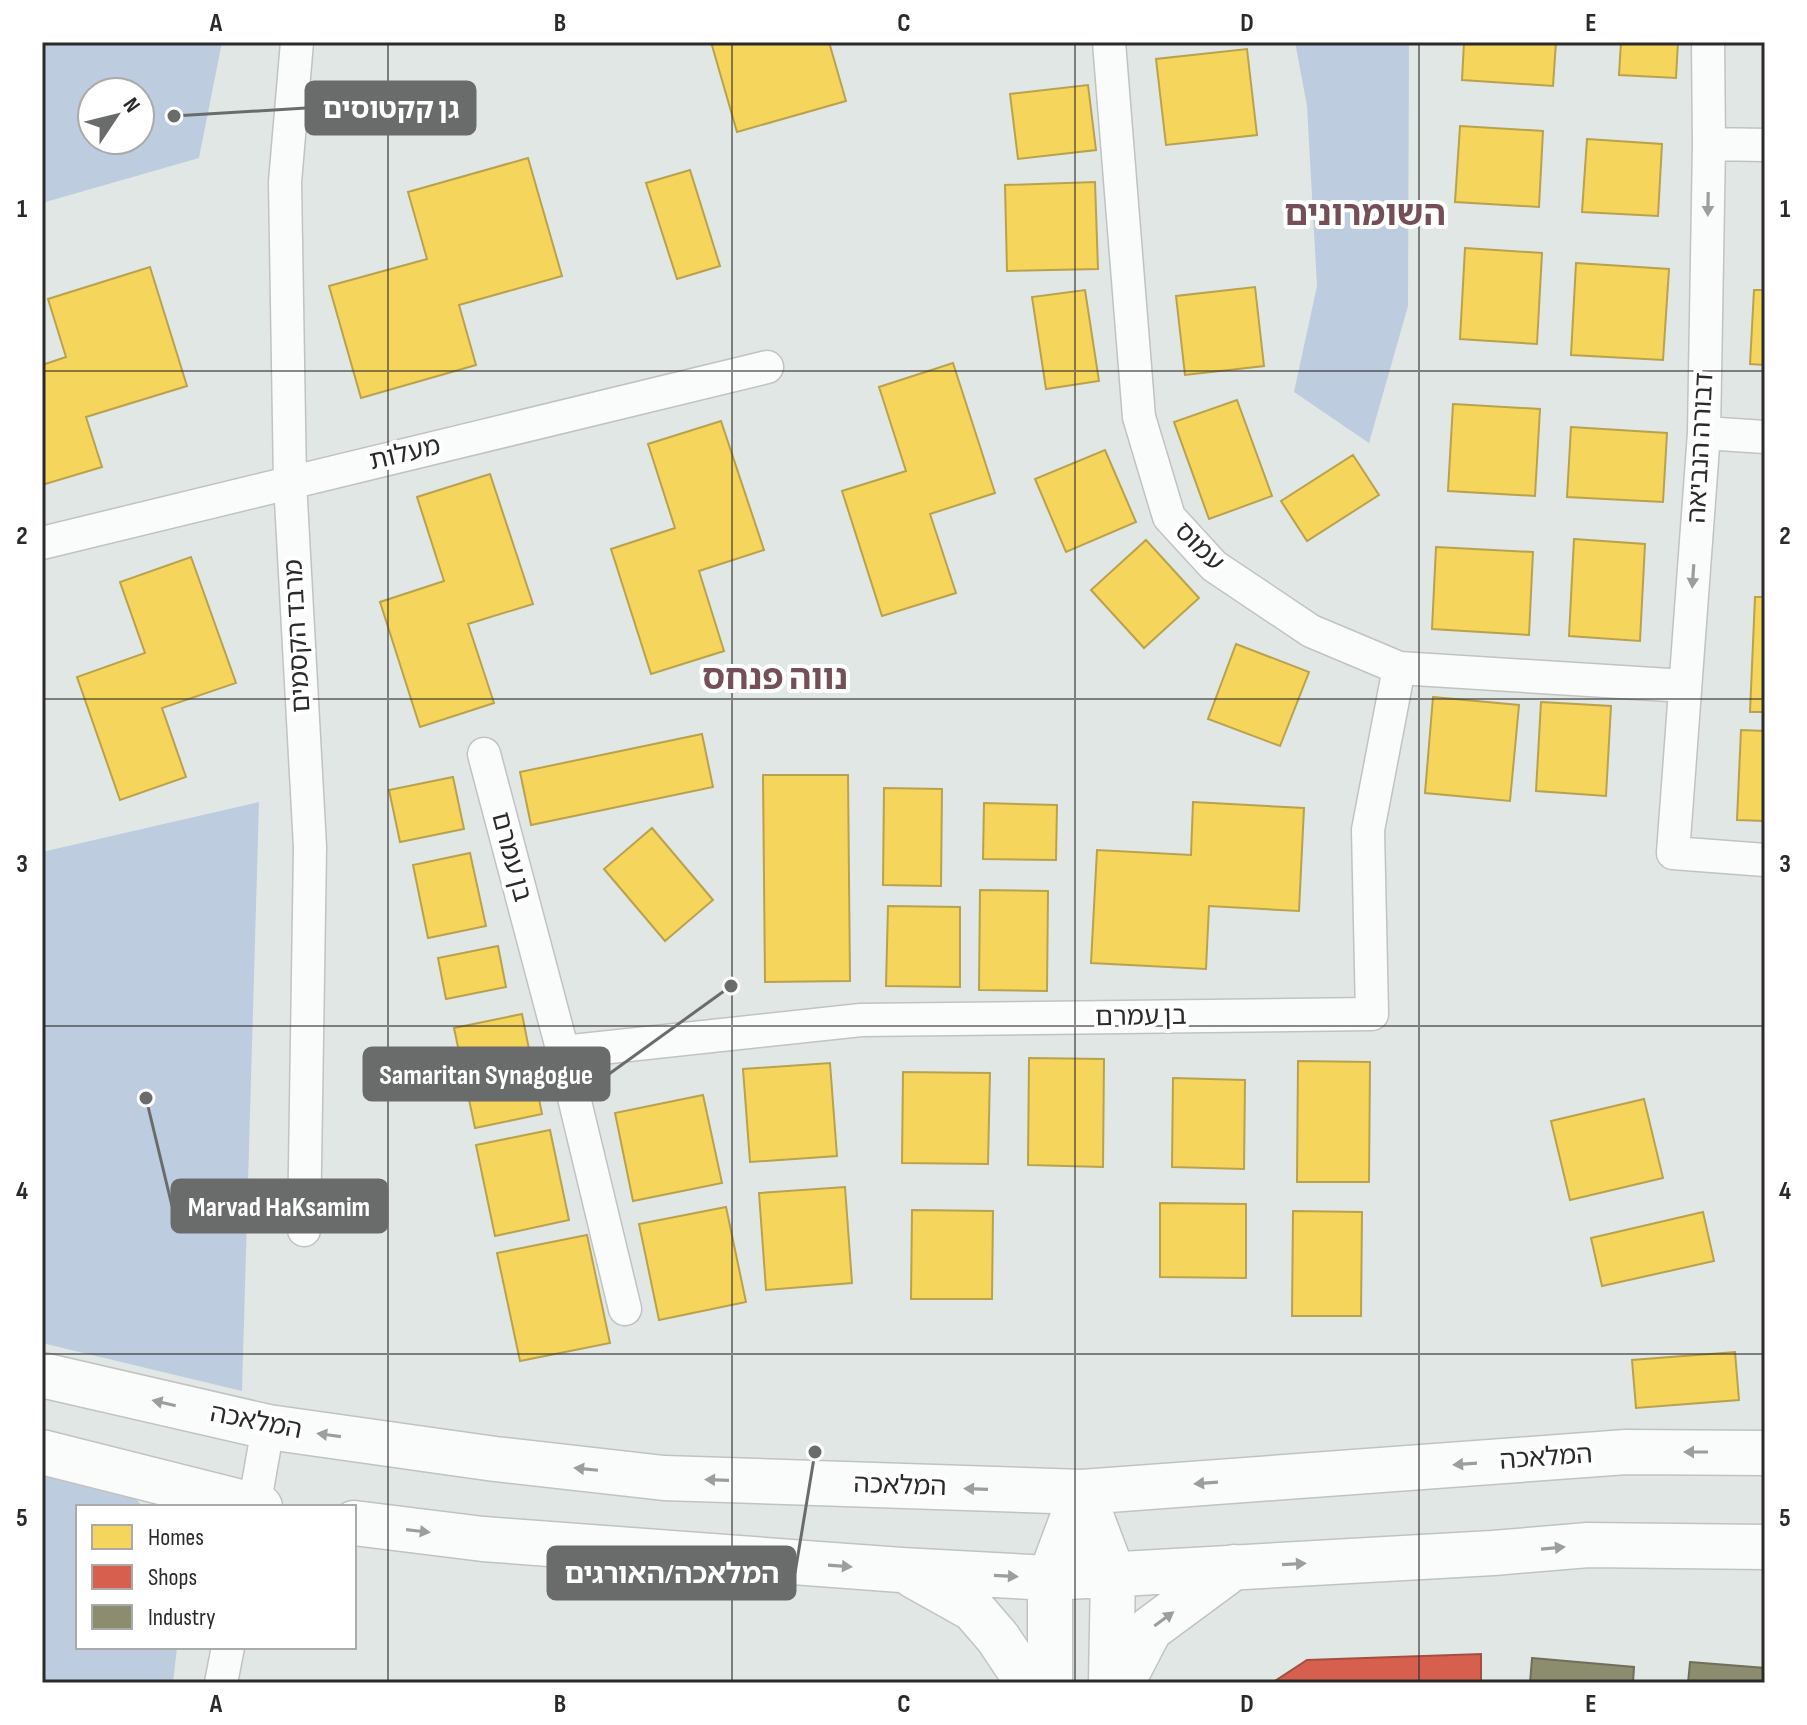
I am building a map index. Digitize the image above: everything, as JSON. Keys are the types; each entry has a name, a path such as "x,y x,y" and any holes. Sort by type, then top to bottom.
{"main road":[{"name":"המלאכה","path":"42,1375 268,1427 495,1459 664,1478 1082,1492 1626,1452 1765,1453"},
{"path":"42,1452 248,1505"},
{"path":"143,1477 177,1505"},
{"path":"1082,1492 1113,1574 1111,1683"},
{"path":"1050,1683 1050,1578 1082,1492"},
{"path":"356,1523 483,1539 1050,1578 1588,1545 1765,1547"},
{"path":"1122,1683 1150,1629 1234,1567"},
{"path":"901,1570 973,1609 998,1638 1028,1683"}],"street":[{"name":"מרבד הקסמים","path":"297,42 285,182 290,482 310,847 304,1230"},
{"name":"עמוס","path":"1109,42 1139,417 1169,517 1214,566 1311,631 1399,668 1685,686"},
{"name":"דבורה הנביאה","path":"1708,42 1704,433 1673,853 1765,860"},
{"path":"1709,144 1765,145"},
{"name":"מעלות","path":"42,543 767,367"},
{"path":"1704,433 1765,437"},
{"name":"בן עמרם","path":"563,1052 861,1020 1372,1014 1368,830 1399,668"},
{"name":"בן עמרם","path":"484,754 563,1052 625,1309"},
{"path":"256,1505 268,1427"},
{"path":"221,1683 228,1649"}],"shaded area":[{"path":"42,42 222,42 199,158 42,203"},
{"path":"1295,42 1409,42 1408,306 1369,443 1294,392 1317,286 1307,106"},
{"path":"259,802 242,1391 42,1343 42,852"},
{"path":"42,1468 125,1487 141,1505 76,1505 76,1649 177,1649 173,1683 42,1683"}],"building: Homes":[{"path":"711,42 829,42 846,101 737,132"},
{"path":"1464,42 1556,42 1553,86 1462,80"},
{"path":"1621,42 1678,42 1676,78 1619,75"},
{"path":"1247,49 1257,135 1166,145 1156,59"},
{"path":"1088,85 1096,150 1018,159 1010,94"},
{"path":"1460,126 1543,131 1539,207 1455,202"},
{"path":"1587,139 1662,144 1658,216 1582,212"},
{"path":"528,158 562,276 459,305 476,365 361,398 329,286 427,259 408,192"},
{"path":"690,170 720,266 677,279 646,183"},
{"path":"1095,182 1098,269 1007,271 1005,185"},
{"path":"1465,248 1542,253 1537,344 1460,339"},
{"path":"1576,263 1669,269 1663,360 1571,355"},
{"path":"150,267 187,386 86,417 102,467 42,485 42,365 66,357 48,299"},
{"path":"1255,287 1264,366 1185,375 1176,296"},
{"path":"1085,290 1099,381 1046,389 1032,297"},
{"path":"1754,290 1765,290 1765,365 1750,364"},
{"path":"953,363 995,493 930,514 956,593 882,616 842,491 906,471 879,387"},
{"path":"1237,400 1272,496 1209,519 1174,422"},
{"path":"1453,404 1540,409 1535,496 1448,491"},
{"path":"721,421 764,550 699,571 724,651 651,674 611,549 675,528 648,444"},
{"path":"1571,427 1667,433 1663,502 1567,497"},
{"path":"1105,450 1136,522 1066,552 1035,479"},
{"path":"1353,455 1379,495 1307,541 1281,501"},
{"path":"490,474 533,604 468,624 494,703 420,727 380,602 444,581 417,497"},
{"path":"1574,539 1645,544 1640,641 1569,636"},
{"path":"1146,540 1199,598 1144,648 1091,590"},
{"path":"1436,547 1533,552 1529,635 1432,629"},
{"path":"191,557 236,683 162,708 186,777 120,800 77,677 145,653 120,582"},
{"path":"1755,597 1765,597 1765,712 1750,712"},
{"path":"1236,644 1309,672 1280,746 1208,719"},
{"path":"1433,697 1519,705 1510,801 1425,793"},
{"path":"1541,702 1611,706 1606,796 1536,791"},
{"path":"1741,730 1765,731 1765,821 1737,820"},
{"path":"702,734 713,787 531,825 520,772"},
{"path":"763,775 848,775 850,981 765,982"},
{"path":"453,777 464,829 400,842 389,790"},
{"path":"884,788 942,789 941,886 883,885"},
{"path":"1193,802 1304,808 1299,911 1209,906 1206,969 1091,963 1097,850 1191,855"},
{"path":"984,803 1057,805 1056,860 983,859"},
{"path":"652,828 713,900 665,941 604,869"},
{"path":"470,853 486,926 428,938 413,865"},
{"path":"980,890 1048,891 1047,991 979,990"},
{"path":"888,906 960,907 960,987 886,986"},
{"path":"498,946 506,987 446,999 438,958"},
{"path":"522,1014 542,1114 475,1128 454,1028"},
{"path":"1029,1058 1104,1059 1103,1167 1028,1165"},
{"path":"1298,1061 1370,1062 1369,1182 1297,1182"},
{"path":"830,1063 837,1156 750,1162 743,1069"},
{"path":"903,1072 990,1073 988,1164 902,1163"},
{"path":"1173,1078 1245,1080 1244,1169 1172,1167"},
{"path":"703,1095 722,1183 633,1201 615,1113"},
{"path":"1644,1099 1663,1178 1570,1200 1551,1121"},
{"path":"550,1130 569,1220 495,1236 476,1145"},
{"path":"845,1187 852,1283 766,1290 759,1193"},
{"path":"1160,1203 1246,1204 1246,1278 1160,1277"},
{"path":"726,1207 746,1302 659,1320 639,1224"},
{"path":"912,1210 993,1211 992,1299 911,1299"},
{"path":"1293,1211 1362,1212 1361,1316 1292,1316"},
{"path":"1703,1212 1714,1261 1602,1286 1591,1238"},
{"path":"587,1235 610,1343 520,1361 497,1253"},
{"path":"1735,1352 1739,1400 1636,1408 1632,1360"}],"building: Shops":[{"path":"1481,1654 1481,1683 1272,1683 1307,1660"}],"building: Industry":[{"path":"1532,1658 1634,1667 1633,1683 1530,1683"},
{"path":"1690,1662 1765,1668 1765,1683 1688,1683"}],"place":[{"name":"גן קקטוסים","path":"174,116"},
{"name":"Samaritan Synagogue","path":"731,986"},
{"name":"Marvad HaKsamim","path":"146,1098"},
{"name":"המלאכה/האורגים","path":"815,1452"}],"district":[{"name":"השומרונים","path":"1365,214"},
{"name":"נווה פנחס","path":"775,678"}]}
